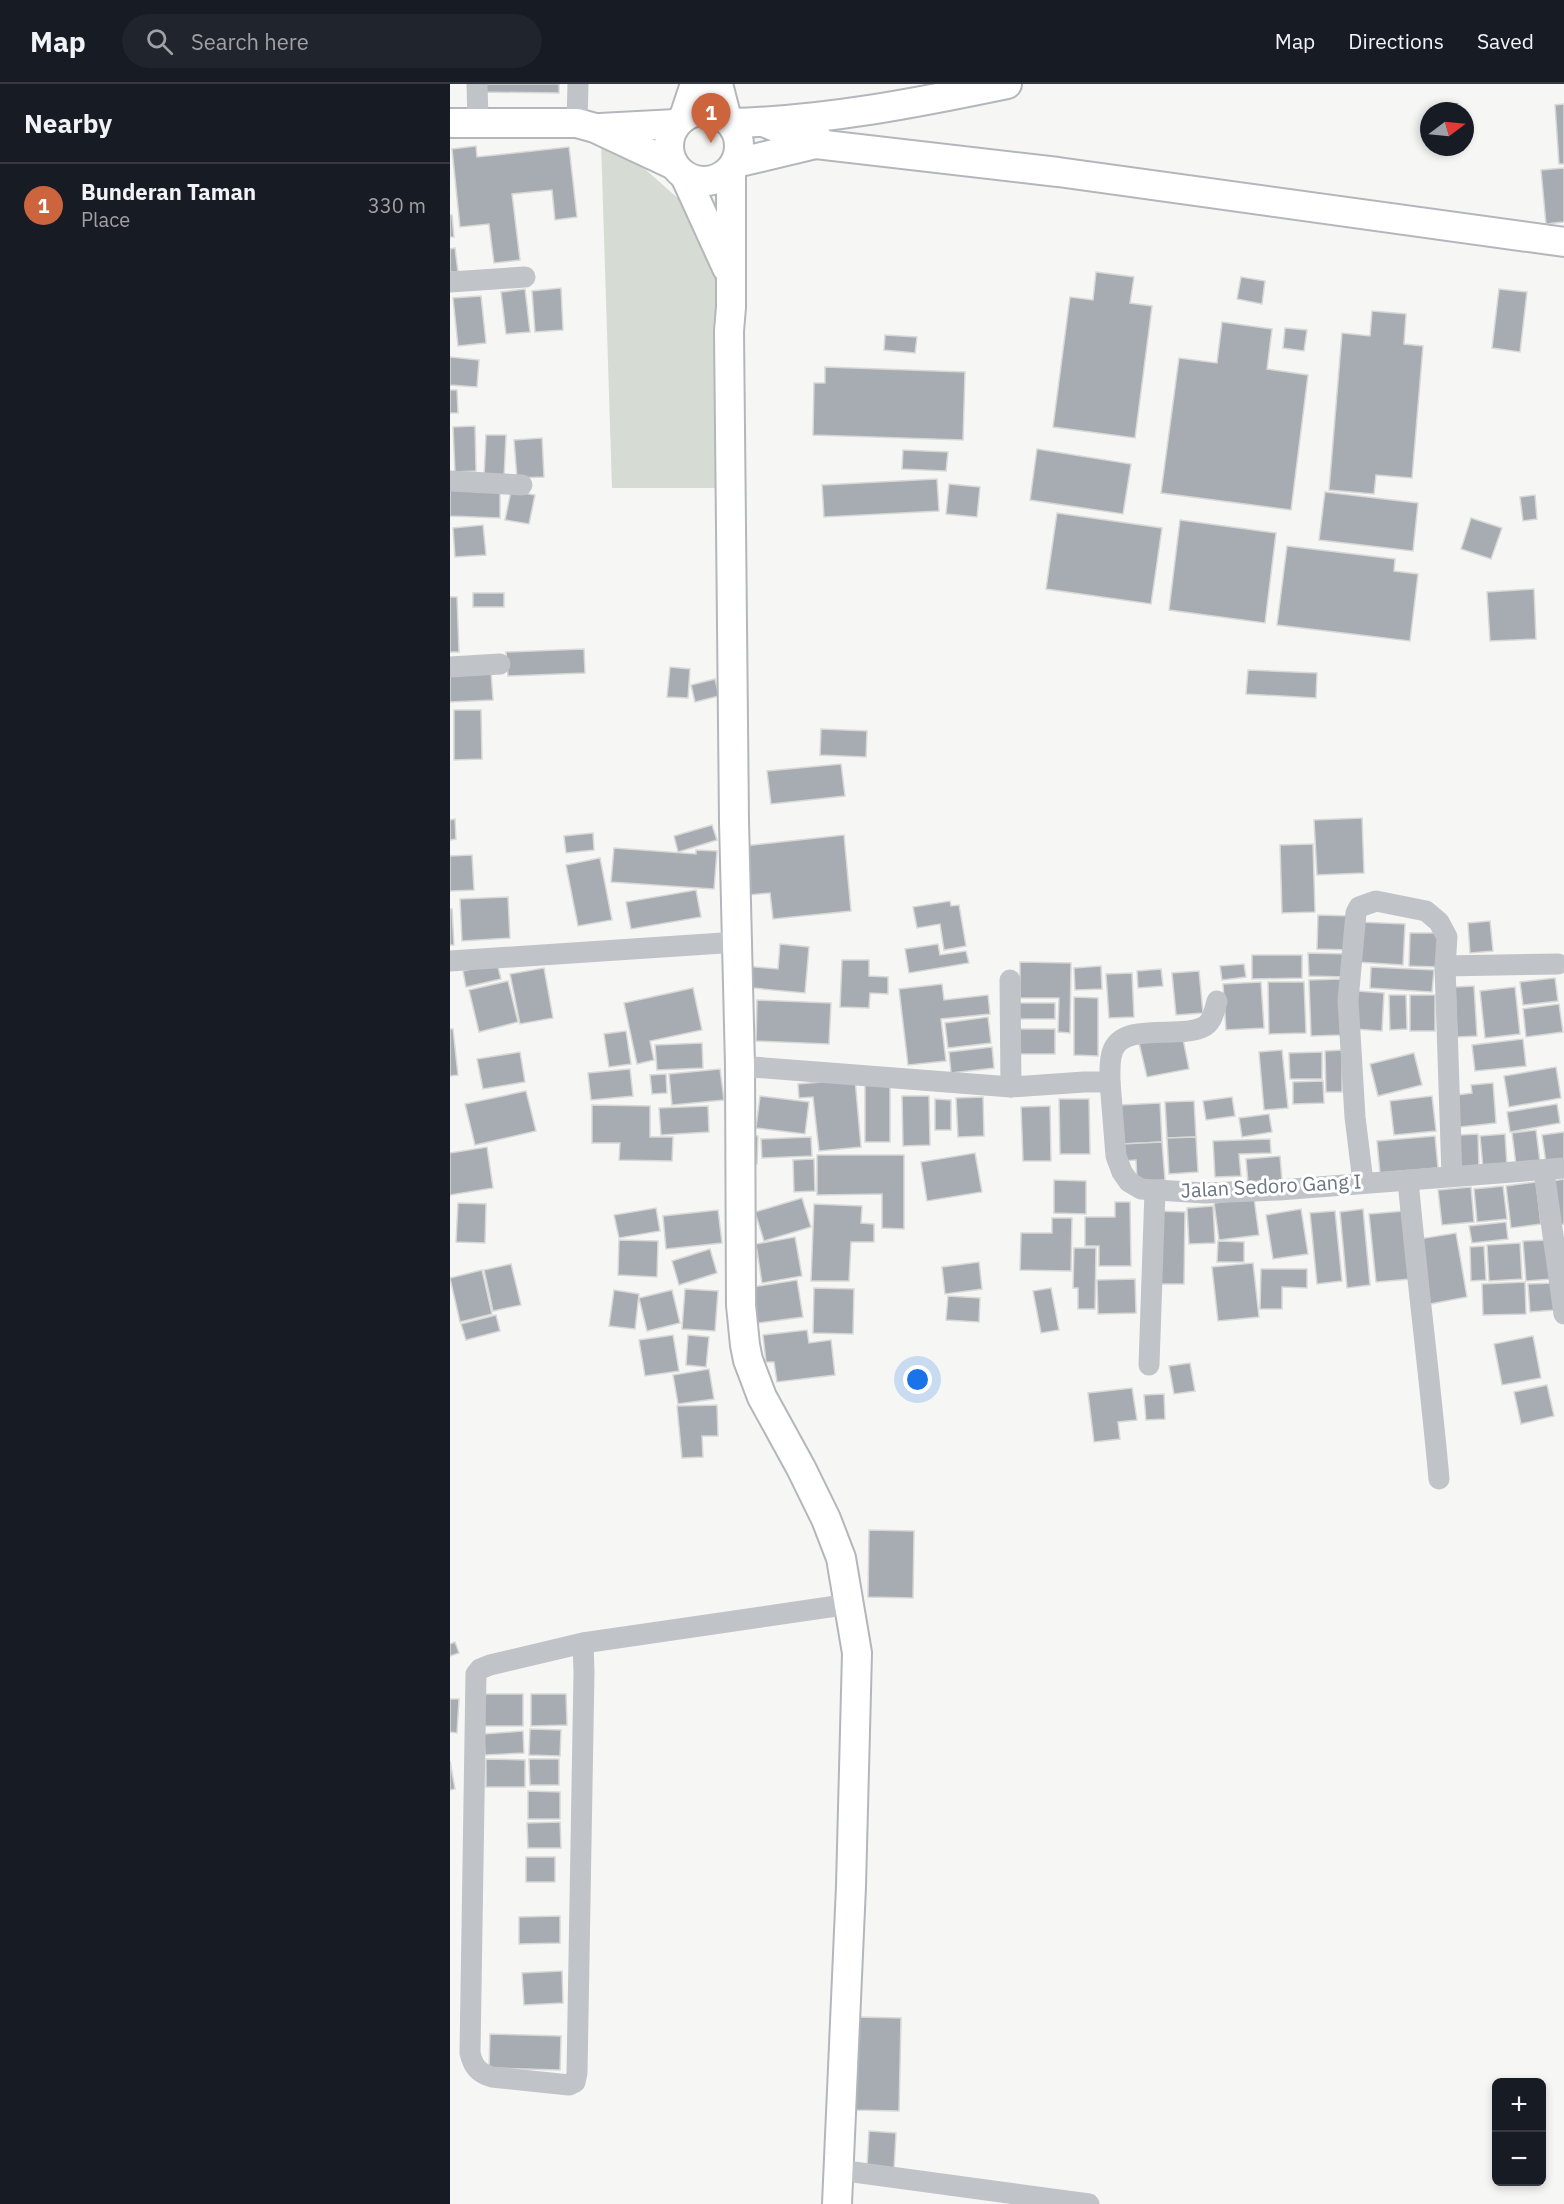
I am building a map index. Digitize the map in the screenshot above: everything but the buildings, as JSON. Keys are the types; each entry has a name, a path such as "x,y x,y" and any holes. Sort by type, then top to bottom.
{"street":[{"path":"477,84 464,122 586,125 680,121 695,112 706,111 717,113 729,121 740,142 734,166 729,331 734,821 740,1066 741,1305 748,1360 762,1397 785,1443 801,1468 826,1519 841,1558 857,1653 851,1887 837,2204"},
{"path":"578,84 586,125"},
{"path":"695,84 669,144 679,171 730,276"},
{"path":"718,84 729,121"},
{"path":"729,121 766,123 867,110 1006,84"},
{"path":"586,125 701,182 709,182 718,180 734,166 816,144 867,110"},
{"path":"766,123 816,144 1048,171 1564,243"},
{"path":"450,282 525,277"},
{"path":"450,481 522,485"},
{"path":"450,667 500,664"},
{"path":"1363,1182 1355,1117 1348,1000 1356,913 1359,907 1376,901 1426,911 1439,922 1447,937 1445,966 1452,1176"},
{"path":"450,961 738,942"},
{"path":"1445,966 1558,964"},
{"path":"1010,980 1011,1087"},
{"name":"Jalan Sedoro Gang I","path":"1217,1000 1213,1015 1205,1026 1130,1035 1120,1040 1112,1056 1110,1082 1116,1156 1122,1172 1134,1186 1155,1191 1205,1193 1280,1190 1554,1169"},
{"path":"740,1066 1011,1087 1110,1082"},
{"path":"1554,1169 1564,1314"},
{"path":"1408,1180 1416,1278 1430,1373 1438,1479"},
{"path":"1149,1365 1155,1191"},
{"path":"583,1643 577,2073 575,2082 569,2085 492,2077 478,2070 473,2064 470,2053 476,1674 480,1669 490,1665 583,1643 850,1604"},
{"path":"839,2170 1089,2204"}],"shaded area":[{"path":"601,142 629,155 681,201 722,278 722,488 612,488"}],"place":[{"name":"Bunderan Taman","path":"711,143"}]}
